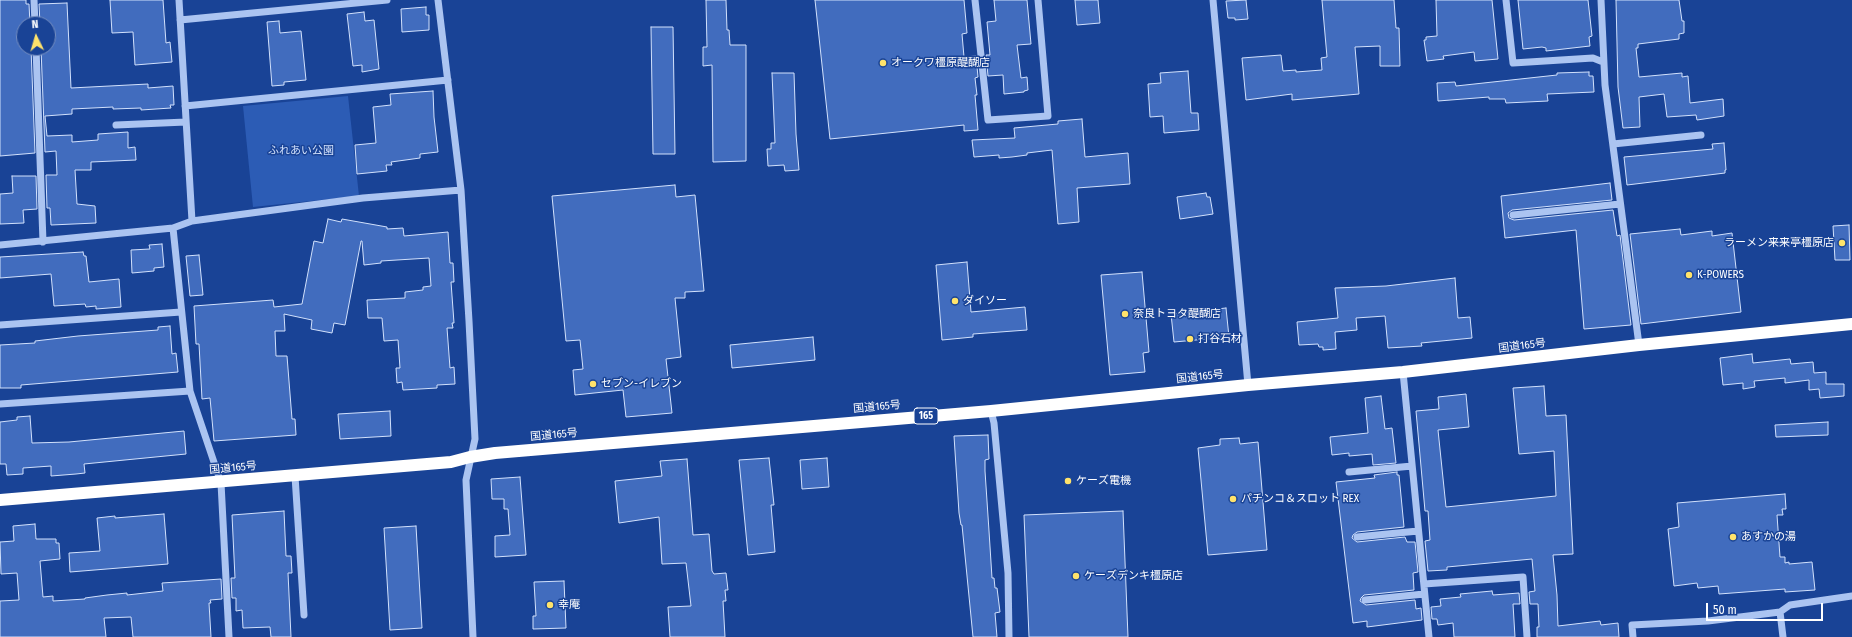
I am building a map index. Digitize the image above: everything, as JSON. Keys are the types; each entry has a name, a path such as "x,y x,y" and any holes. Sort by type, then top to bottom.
{"highway":[{"name":"国道165号","path":"0,500 221,483 451,462 495,453 991,411 1248,385 1403,372 1639,345 1852,324"}],"street":[{"path":"34,0 35,16"},
{"path":"179,0 192,221"},
{"path":"180,20 387,0"},
{"path":"438,0 461,190 475,439 466,480 473,637"},
{"path":"975,0 988,120 1048,116 1038,0"},
{"path":"1213,0 1248,385"},
{"path":"1506,0 1513,64 1593,58 1603,62"},
{"path":"1601,0 1603,62 1639,345"},
{"path":"36,56 44,242"},
{"path":"185,106 448,80"},
{"path":"116,125 186,122"},
{"path":"1613,144 1701,135"},
{"path":"0,246 173,228 192,221 363,198 461,190"},
{"path":"1513,215 1620,204"},
{"path":"173,228 190,391 221,483 229,637"},
{"path":"0,325 182,312"},
{"path":"1403,372 1424,594 1430,637"},
{"path":"0,404 190,391"},
{"path":"991,411 994,423 1008,573 1009,637"},
{"path":"1349,472 1412,466"},
{"path":"295,476 304,615"},
{"path":"1357,537 1418,531"},
{"path":"1424,584 1523,577 1528,637"},
{"path":"1365,600 1424,594"},
{"path":"1633,637 1632,625 1708,621 1780,612 1790,605 1852,596"},
{"path":"1780,612 1783,637"}],"green space":[{"name":"ふれあい公園","path":"348,96 359,196 253,207 243,106"}],"building":[{"path":"0,0 26,0 26,4 29,4 30,16 16,16 16,56 31,56 35,153 0,156"},
{"path":"110,0 163,0 166,43 170,42 172,62 135,65 133,32 112,33"},
{"path":"706,0 726,0 727,30 729,30 730,45 746,45 746,161 713,162 712,65 703,66 703,47 707,47"},
{"name":"オークワ橿原醍醐店","path":"815,0 964,0 967,33 962,34 964,57 976,56 978,77 975,78 977,95 975,95 978,130 964,131 964,125 830,139"},
{"path":"994,0 1027,0 1031,44 1017,45 1021,78 1027,77 1028,90 1024,92 1004,94 1003,75 988,76 986,55 990,55 987,22 996,21"},
{"path":"1075,0 1098,0 1100,23 1077,25"},
{"path":"1246,0 1248,19 1235,20 1235,18 1228,18 1226,1"},
{"path":"1322,0 1394,0 1396,28 1399,28 1400,66 1380,66 1380,46 1355,47 1359,94 1292,100 1292,94 1246,100 1242,58 1281,55 1283,71 1296,70 1296,72 1322,70 1321,58 1327,57"},
{"path":"1436,0 1492,0 1498,59 1475,61 1474,52 1443,56 1444,59 1427,61 1424,40 1426,40 1426,37 1437,36"},
{"path":"1518,0 1588,0 1592,36 1589,37 1590,46 1546,51 1546,48 1542,47 1523,49"},
{"path":"1616,0 1679,0 1682,21 1684,21 1684,33 1679,34 1679,39 1638,44 1638,48 1636,48 1639,77 1682,73 1682,77 1688,76 1690,103 1723,99 1724,116 1697,120 1696,115 1667,117 1664,94 1639,97 1640,127 1623,128 1618,87"},
{"path":"67,3 71,88 148,84 148,88 173,86 174,105 170,105 171,108 141,110 141,108 113,109 113,107 72,109 72,114 45,116 47,136 72,135 72,142 98,140 98,134 128,132 128,148 135,147 136,160 91,162 91,170 75,170 77,204 95,206 96,223 51,225 50,208 47,208 46,175 57,175 56,151 45,152 41,56 56,56 56,16 40,16 39,4"},
{"path":"426,7 426,15 429,15 429,30 402,32 401,9"},
{"path":"364,12 365,21 374,20 379,69 362,72 362,65 353,66 347,14"},
{"path":"279,21 280,33 301,31 306,80 284,82 284,85 272,86 267,22"},
{"path":"651,27 673,27 675,154 653,154"},
{"path":"1188,71 1191,113 1198,113 1199,130 1164,133 1163,116 1150,117 1148,84 1161,83 1160,73"},
{"path":"1589,72 1589,76 1593,76 1594,92 1547,94 1548,101 1506,103 1505,99 1489,99 1489,97 1438,101 1437,83 1455,82 1456,86 1557,75 1557,73"},
{"path":"772,73 794,73 799,170 785,171 784,165 768,166 767,149 771,149 771,143 775,143"},
{"path":"433,91 438,152 420,154 420,158 391,162 392,165 386,165 387,171 357,174 355,145 376,143 373,107 391,105 390,94"},
{"path":"1082,119 1085,157 1128,153 1130,184 1077,188 1079,222 1058,224 1052,150 1027,153 1027,155 1012,157 999,158 999,155 974,157 972,140 1015,138 1014,128 1058,124 1058,121"},
{"path":"1724,143 1725,173 1627,185 1624,157 1713,149 1712,144"},
{"path":"12,176 36,176 37,209 23,210 24,223 0,224 0,194 13,193"},
{"path":"1610,183 1612,200 1512,210 1508,213 1509,218 1514,220 1613,210 1617,236 1620,235 1631,325 1584,329 1576,230 1505,238 1501,196"},
{"path":"675,185 676,197 695,195 704,291 685,292 685,298 675,298 681,357 666,359 672,413 626,417 623,390 575,395 573,370 583,369 580,340 566,341 552,196"},
{"path":"1206,193 1207,197 1210,197 1213,214 1180,219 1177,197"},
{"path":"328,219 341,222 342,219 387,227 387,229 403,228 404,236 448,232 450,263 453,263 454,282 451,282 454,323 452,323 453,328 447,328 450,368 454,367 455,384 437,385 437,388 403,390 402,382 397,383 396,368 400,368 398,340 384,341 382,318 368,318 367,300 405,298 405,292 423,290 423,287 431,286 429,258 381,261 381,263 364,265 361,241 345,325 334,323 332,333 311,329 312,320 284,314 285,331 275,331 276,356 287,356 292,419 295,419 296,435 214,441 210,398 202,399 199,344 196,344 194,306 273,300 274,307 302,304 314,241 323,243"},
{"name":"ラーメン来来亭橿原店","path":"1849,225 1850,260 1835,260 1833,226"},
{"name":"K-POWERS","path":"1680,229 1681,235 1712,231 1712,236 1732,233 1741,312 1641,324 1630,234"},
{"path":"162,244 164,267 154,268 154,271 132,273 131,250 150,249 149,245"},
{"path":"83,252 84,256 86,256 89,282 119,279 121,307 96,309 96,306 86,307 85,304 54,306 51,274 0,278 0,257"},
{"path":"199,255 203,295 190,296 186,256"},
{"name":"ダイソー","path":"967,262 971,312 1025,307 1027,330 973,334 973,337 942,340 936,265"},
{"name":"奈良トヨタ醍醐店","path":"1142,272 1149,352 1143,353 1145,372 1110,375 1101,275"},
{"path":"1455,278 1458,318 1470,317 1472,338 1421,343 1422,346 1388,348 1385,316 1356,318 1357,330 1335,332 1336,349 1323,350 1323,347 1319,347 1318,344 1299,345 1297,322 1338,318 1335,288 1386,286"},
{"name":"打谷石材","path":"1226,308 1229,337 1174,342 1171,314"},
{"path":"170,326 172,354 176,353 178,372 21,385 21,388 0,388 0,345 35,343 35,341 78,336 158,330 158,327"},
{"path":"813,337 815,360 732,368 730,345"},
{"path":"1752,354 1753,363 1790,359 1791,364 1813,362 1814,373 1826,372 1826,384 1844,384 1844,396 1820,398 1819,389 1809,390 1809,380 1785,383 1785,378 1754,381 1755,387 1743,389 1743,383 1723,385 1720,358"},
{"path":"1544,386 1546,416 1566,415 1573,554 1553,555 1558,626 1600,621 1601,625 1618,623 1619,637 1537,637 1537,627 1539,627 1538,604 1530,604 1529,592 1535,591 1532,559 1447,567 1447,570 1428,571 1425,541 1430,540 1428,511 1425,511 1416,411 1439,409 1438,397 1466,394 1469,427 1438,430 1446,507 1556,496 1554,451 1519,454 1513,388"},
{"path":"1381,396 1385,429 1392,428 1396,463 1373,465 1372,454 1349,456 1349,453 1332,455 1330,437 1368,433 1365,398"},
{"path":"390,411 391,436 340,439 338,414"},
{"path":"30,416 32,443 69,442 184,431 186,454 84,464 85,473 51,476 51,466 23,468 23,474 7,475 6,464 0,464 0,422 17,420 17,417"},
{"path":"1828,422 1828,435 1776,437 1775,425"},
{"path":"988,435 989,459 985,460 985,471 992,578 994,578 995,588 997,588 1000,612 995,613 997,637 973,637 962,525 959,513 954,436"},
{"name":"パチンコ＆スロット REX","path":"1239,438 1240,444 1258,442 1267,550 1208,555 1198,448 1220,445 1220,439"},
{"path":"769,458 774,505 771,505 775,552 748,555 739,460"},
{"path":"827,458 829,487 802,489 800,460"},
{"path":"687,459 693,535 709,534 712,571 714,574 726,573 728,590 725,590 726,601 723,601 725,637 670,637 668,607 691,606 686,563 662,564 659,517 619,523 615,481 662,476 660,461"},
{"path":"1397,472 1397,475 1399,475 1404,527 1357,532 1352,538 1357,542 1405,537 1407,542 1415,542 1418,572 1413,573 1414,590 1364,595 1360,601 1366,605 1415,600 1416,609 1421,608 1422,620 1367,627 1367,621 1353,623 1336,482 1375,478 1374,475"},
{"path":"520,477 526,555 495,557 495,536 510,535 508,509 504,509 504,499 492,499 491,479"},
{"name":"あすかの湯","path":"1785,494 1786,509 1782,509 1783,515 1777,515 1780,557 1785,557 1785,563 1789,562 1789,564 1812,562 1815,590 1785,592 1785,589 1719,594 1718,586 1698,588 1697,583 1674,586 1668,529 1679,527 1677,503"},
{"path":"284,511 286,556 291,556 292,573 288,573 291,637 271,637 270,627 243,628 242,610 236,611 236,598 232,598 231,578 235,578 232,515"},
{"name":"ケーズデンキ橿原店","path":"1123,511 1128,637 1029,637 1024,515"},
{"path":"164,514 168,564 70,572 69,553 100,551 97,518"},
{"path":"35,524 36,539 56,539 56,543 59,543 60,559 40,561 43,597 53,596 53,601 85,599 127,593 127,595 163,591 162,583 221,579 222,599 210,600 211,603 209,603 211,637 133,637 131,617 104,618 106,637 0,637 0,601 19,600 17,573 1,574 0,542 14,541 13,526"},
{"path":"416,526 422,628 390,630 384,528"},
{"path":"564,581 566,628 533,629 533,616 536,616 534,582"},
{"path":"1492,591 1493,595 1519,593 1520,604 1513,604 1515,637 1454,637 1453,623 1438,625 1437,619 1432,619 1431,607 1441,606 1440,599 1461,597 1460,594"}],"place":[{"name":"オークワ橿原醍醐店","path":"883,63"},
{"name":"ラーメン来来亭橿原店","path":"1842,243"},
{"name":"K-POWERS","path":"1689,275"},
{"name":"ダイソー","path":"955,301"},
{"name":"奈良トヨタ醍醐店","path":"1125,314"},
{"name":"打谷石材","path":"1190,339"},
{"name":"セブン-イレブン","path":"593,384"},
{"name":"ケーズ電機","path":"1068,481"},
{"name":"パチンコ＆スロット REX","path":"1233,499"},
{"name":"あすかの湯","path":"1733,537"},
{"name":"ケーズデンキ橿原店","path":"1076,576"},
{"name":"幸庵","path":"550,605"}]}
